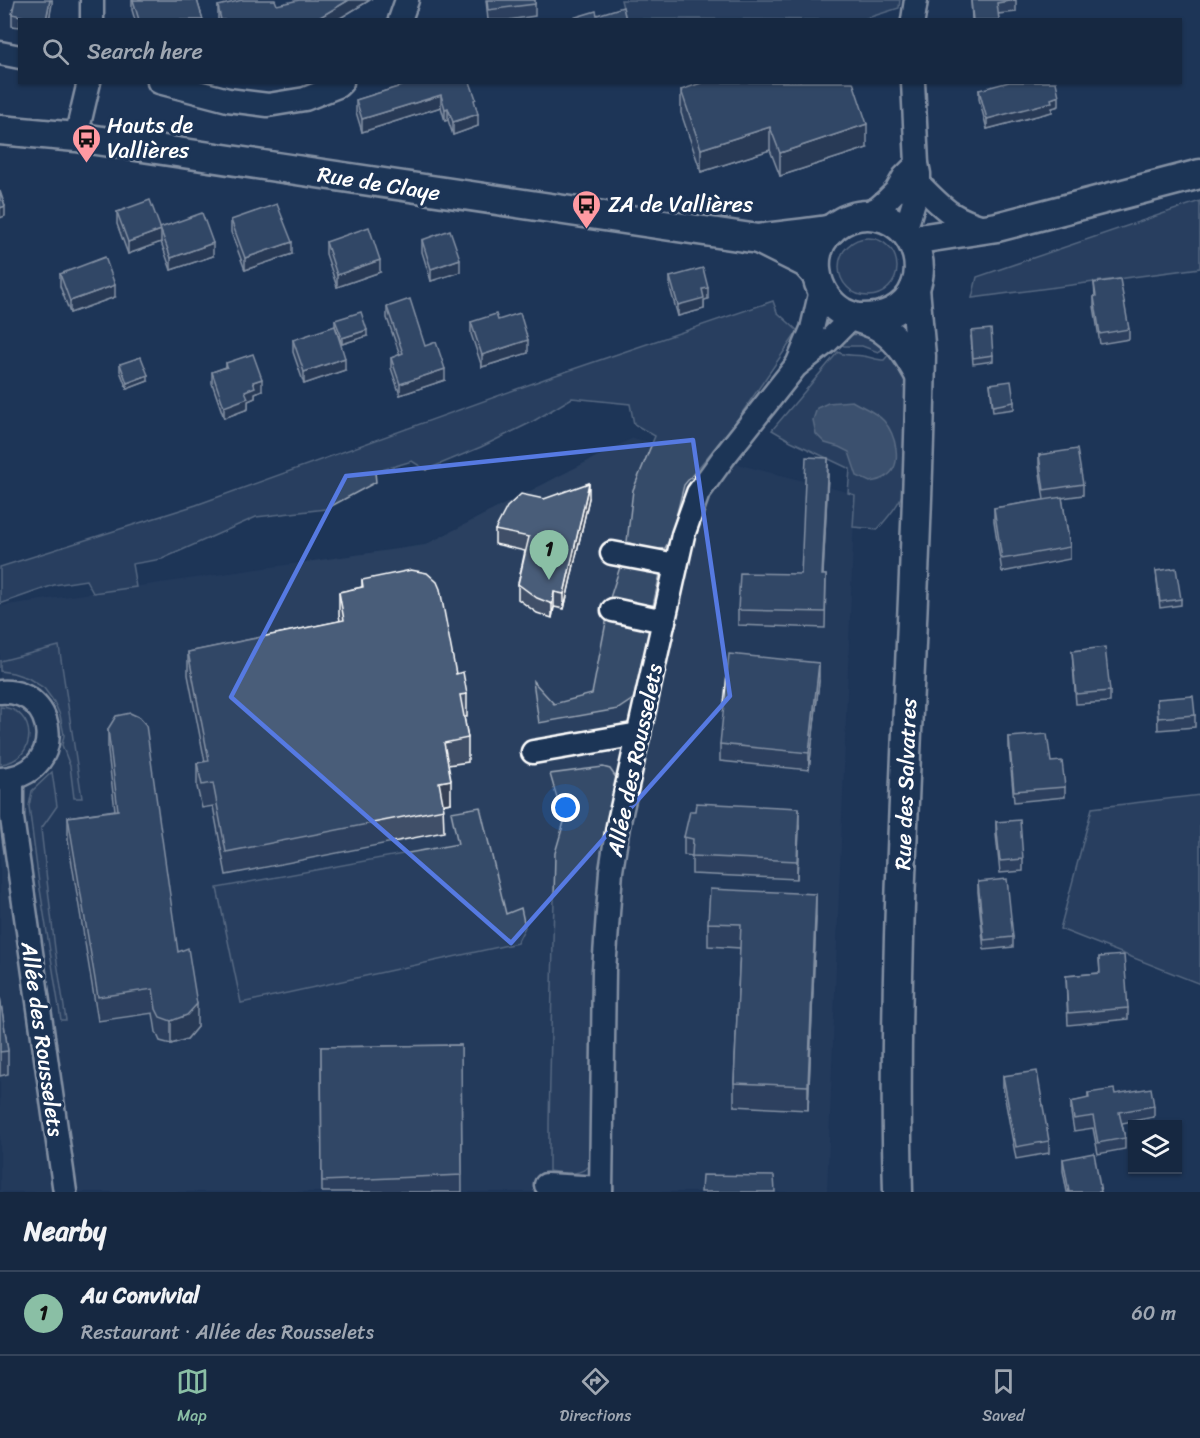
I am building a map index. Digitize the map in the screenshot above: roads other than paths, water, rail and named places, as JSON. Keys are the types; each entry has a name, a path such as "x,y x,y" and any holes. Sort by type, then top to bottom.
{"street":[{"path":"92,0 92,18"},
{"path":"401,18 407,0"},
{"path":"913,18 916,0"},
{"path":"0,53 18,57"},
{"path":"76,137 89,84"},
{"path":"167,84 228,100 268,105 305,99 340,84"},
{"path":"857,317 877,318 893,312 906,302 917,279 918,255 910,237 908,224 918,174 913,84"},
{"name":"Rue de Claye","path":"0,130 76,137 758,239 811,233 832,228"},
{"path":"918,174 904,177 896,191 878,208 846,219 832,228 822,242 816,258 819,282 831,304 844,314 881,327 894,337 906,351 920,376"},
{"path":"918,174 940,205 949,213 966,222 993,228"},
{"path":"910,237 993,228 1200,174"},
{"path":"862,215 875,215 887,219 898,225 910,237"},
{"path":"917,279 952,251 993,228"},
{"name":"Rue de Claye","path":"758,239 806,263 819,282"},
{"name":"Rue des Salvatres","path":"898,1192 897,971 921,356 917,279"},
{"name":"Allée des Rousselets","path":"796,366 812,329 819,282"},
{"name":"Allée des Rousselets","path":"601,1190 604,970 611,871 618,826 683,535 698,493 796,366 857,317"},
{"path":"612,553 676,565"},
{"path":"613,610 664,621"},
{"name":"Allée des Rousselets","path":"0,692 8,691 22,695 34,704 43,715 48,729 43,756 35,766 25,774 6,779 65,1192"},
{"path":"533,752 639,734"},
{"path":"546,1185 601,1190"}],"place":[{"name":"Hauts de Vallières","path":"86,164"},
{"name":"ZA de Vallières","path":"587,230"},
{"name":"Au Convivial","path":"549,580"}]}
